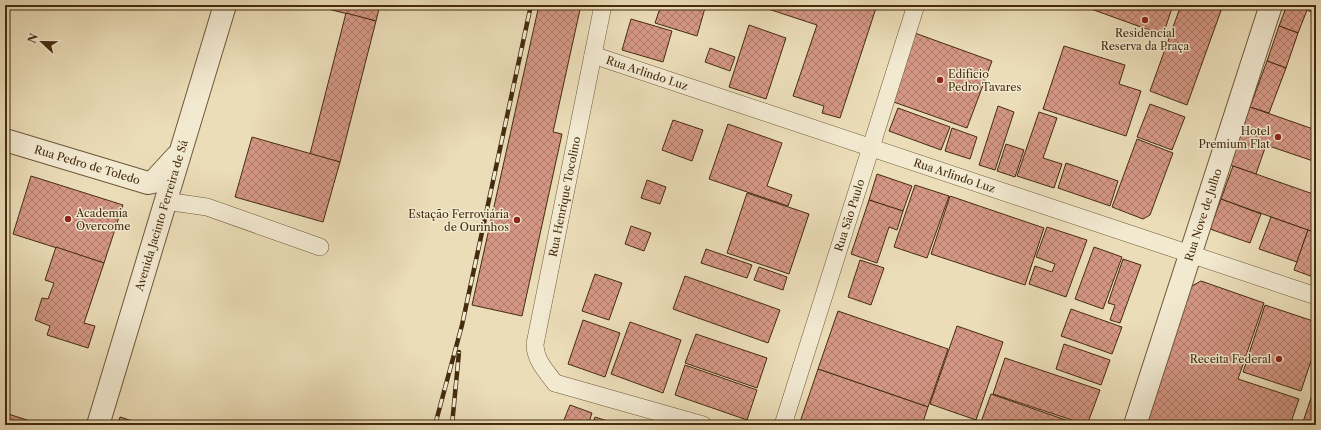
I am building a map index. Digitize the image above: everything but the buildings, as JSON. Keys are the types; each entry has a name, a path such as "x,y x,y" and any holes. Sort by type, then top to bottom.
{"street":[{"name":"Avenida Jacinto Ferreira de Sá","path":"98,425 225,5"},
{"name":"Rua Henrique Tocolino","path":"603,5 536,344 537,357 555,383 703,425"},
{"name":"Rua São Paulo","path":"783,425 916,5"},
{"name":"Rua Nove de Julho","path":"1135,425 1271,5"},
{"name":"Rua Arlindo Luz","path":"593,55 1316,296"},
{"name":"Rua Pedro de Toledo","path":"5,140 148,183 153,182 162,173 180,151"},
{"path":"165,201 207,207 320,247"}],"railway":[{"path":"435,425 462,325 531,5"},
{"path":"452,425 459,352"}],"place":[{"name":"Residencial Reserva da Praça","path":"1145,20"},
{"name":"Edifício Pedro Tavares","path":"940,80"},
{"name":"Hotel Premium Flat","path":"1278,137"},
{"name":"Academia Overcome","path":"68,219"},
{"name":"Estação Ferroviária de Ourinhos","path":"517,220"},
{"name":"Receita Federal","path":"1279,359"}]}
